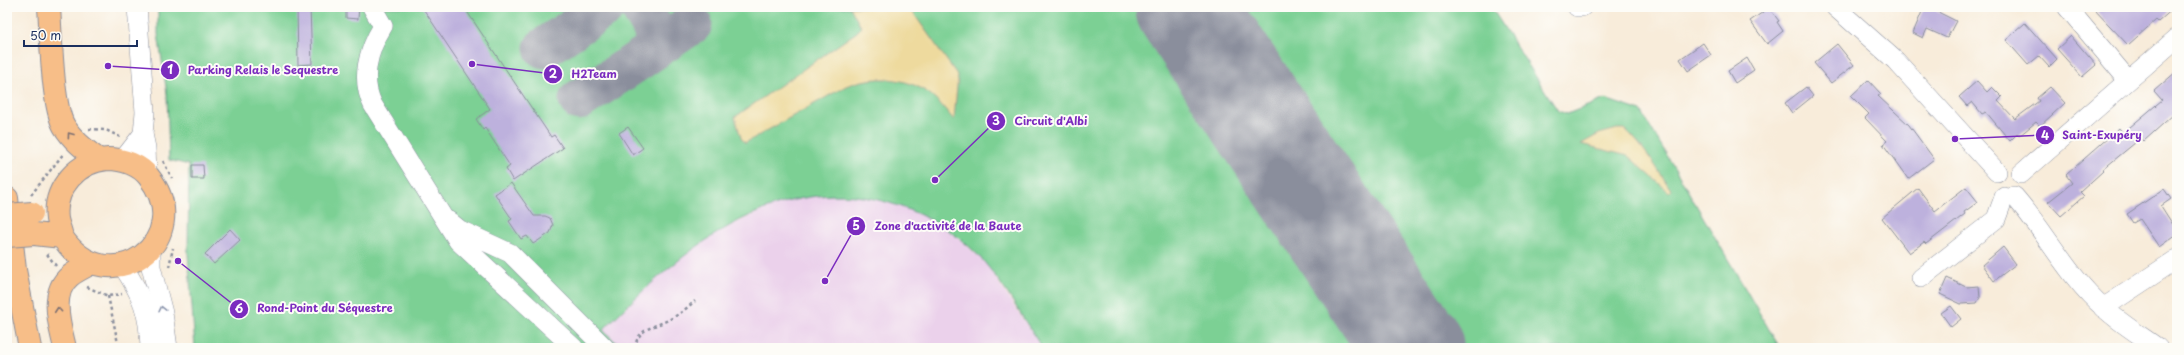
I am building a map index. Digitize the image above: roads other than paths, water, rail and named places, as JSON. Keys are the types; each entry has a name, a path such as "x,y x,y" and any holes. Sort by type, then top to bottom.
{"main road":[{"path":"48,7 57,104 63,125 74,140 99,160"},
{"path":"7,215 32,214 62,237 70,248 80,257 92,263 107,266 122,265 138,259 151,248 160,234 163,218 163,202 157,187 147,174 135,166 136,146 85,166 73,175 64,187 58,201 57,219 62,237"},
{"path":"7,198 15,270 30,348"},
{"path":"7,236 32,214 58,201"},
{"path":"65,348 59,325 57,301 69,276 92,263"}],"street":[{"path":"136,7 145,112 136,146"},
{"path":"372,7 383,26 370,54 366,89 373,105 458,241 574,348"},
{"path":"1577,7 1582,7"},
{"path":"1835,7 1896,61 1997,172"},
{"path":"2067,7 2128,80"},
{"path":"2020,174 2177,38"},
{"path":"2009,167 2020,174 2023,184 2019,193 2009,196 1999,195 1994,186 1994,176 1997,172 2009,167"},
{"path":"1921,278 1996,219 2009,196"},
{"path":"2009,196 2028,211 2063,262 2103,308 2158,348"},
{"path":"440,213 460,230 510,253 605,348"},
{"path":"151,248 151,267 163,313 168,348"},
{"path":"2103,308 2177,259"},
{"path":"122,265 139,291 146,310 150,348"}],"place":[{"name":"H2Team","path":"472,64"},
{"name":"Parking Relais le Sequestre","path":"108,66"},
{"name":"Saint-Exupéry","path":"1955,139"},
{"name":"Circuit d'Albi","path":"935,180"},
{"name":"Rond-Point du Séquestre","path":"178,261"},
{"name":"Zone d'activité de la Baute","path":"825,281"}]}
